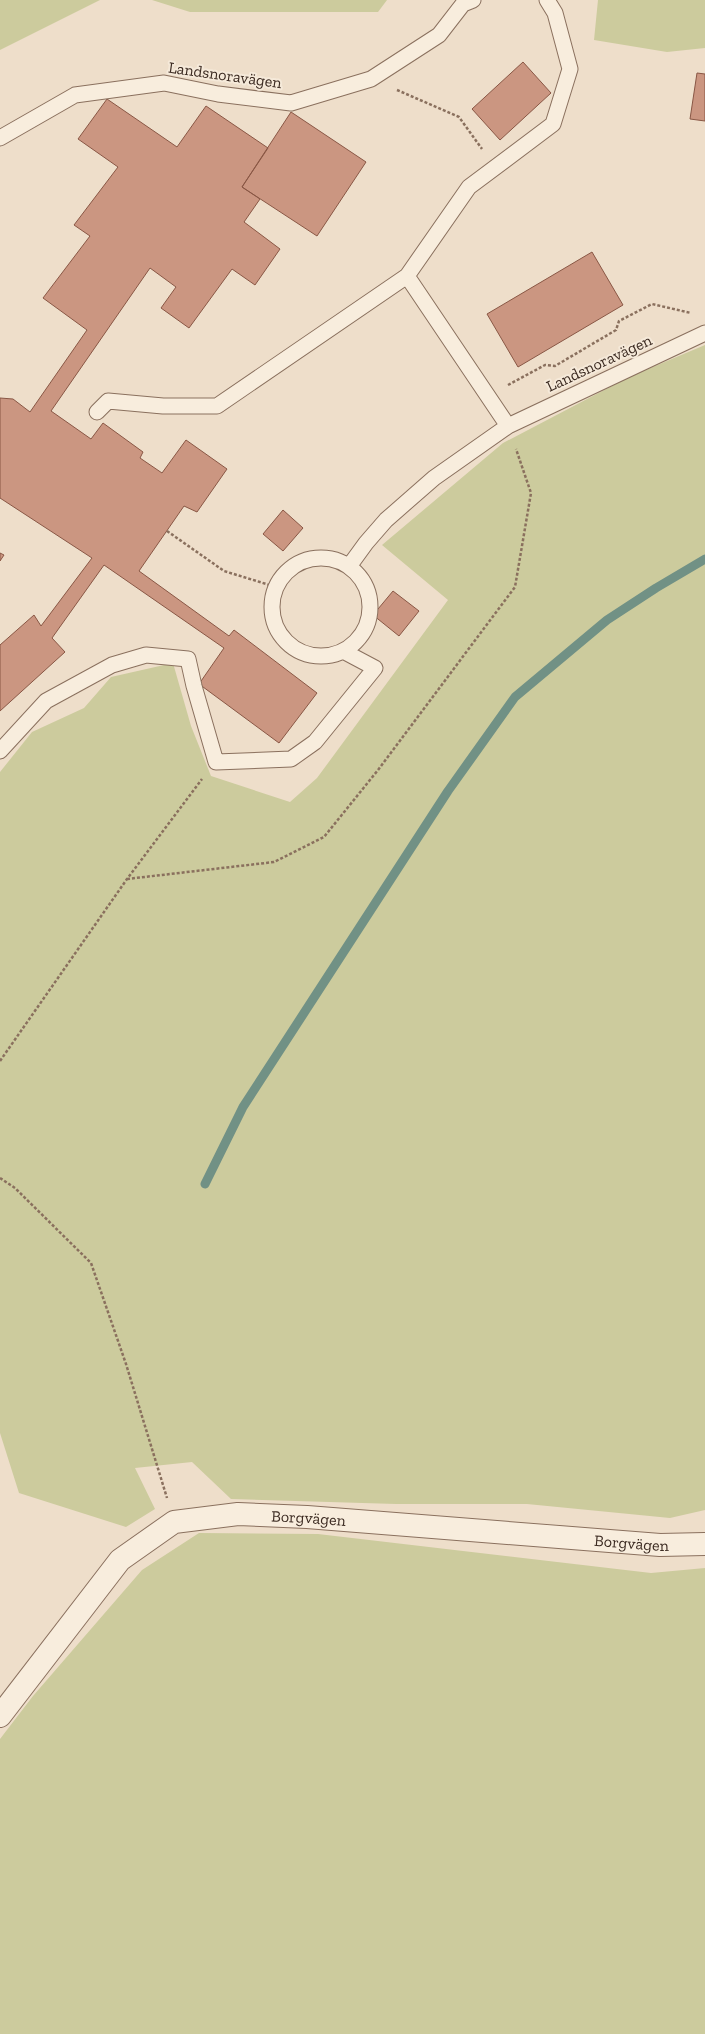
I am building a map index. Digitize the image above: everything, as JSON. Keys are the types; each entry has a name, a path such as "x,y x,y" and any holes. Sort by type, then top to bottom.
{"street":[{"name":"Borgvägen","path":"0,1716 120,1560 174,1522 238,1514 307,1517 660,1545 705,1544"}],"lane":[{"name":"Landsnoravägen","path":"0,138 75,95 164,83 218,94 291,103 371,79 439,35 462,4 473,0"},
{"path":"97,412 108,401 163,406 217,406 407,276 469,187 553,124 570,69 555,13 548,0"},
{"path":"407,276 508,426"},
{"name":"Landsnoravägen","path":"350,565 366,543 386,520 434,478 508,426 705,333"},
{"path":"310,558 327,558 350,565 368,590 371,607 368,624 359,639 343,651 326,656 310,655 294,648 281,636 274,621 272,604 276,587 289,569 310,558"},
{"path":"0,751 46,701 112,665 146,655 188,659 194,686 216,762 291,759 315,742 375,668 343,651"}],"path":[{"path":"371,79 459,117 495,167"},
{"path":"488,396 545,365 555,366 616,330 620,321 652,304 697,315"},
{"path":"127,879 274,862 324,837 378,770 515,587 531,494 508,426"},
{"path":"167,531 224,571 276,587"},
{"path":"0,1061 127,879 198,784"},
{"path":"0,1178 15,1188 91,1263 126,1364 174,1522"}],"green space":[{"path":"0,0 100,0 0,50"},
{"path":"152,0 387,0 378,12 190,12"},
{"path":"598,0 705,0 705,48 667,52 594,40"},
{"path":"705,345 705,1510 670,1518 527,1504 396,1504 231,1499 192,1462 135,1468 155,1509 126,1527 19,1493 0,1433 0,772 32,732 84,708 111,677 173,663 191,726 211,776 290,802 317,778 448,600 382,545 503,443 629,377"},
{"path":"199,1533 318,1534 651,1573 705,1568 705,2034 0,2034 0,1739 33,1696 142,1570"}],"building":[{"path":"523,62 551,93 500,140 472,109"},
{"path":"697,73 705,74 705,121 690,119"},
{"path":"107,99 177,147 206,106 268,148 242,187 260,199 244,222 280,249 255,285 232,269 189,328 161,308 176,287 150,268 51,411 91,439 103,423 143,452 140,458 162,473 186,440 227,469 197,512 184,506 139,571 229,636 234,630 317,693 279,743 199,684 224,648 104,565 52,638 65,652 0,711 0,645 34,615 41,626 92,558 0,498 0,398 13,399 30,412 87,330 43,298 90,236 74,225 118,167 78,139"},
{"path":"291,112 366,162 317,236 242,187"},
{"path":"592,252 623,305 518,367 487,314"},
{"path":"283,510 303,528 283,551 263,534"},
{"path":"0,553 4,555 0,561"},
{"path":"393,591 419,611 399,636 373,615"}],"waterway":[{"path":"205,1184 243,1107 448,791 515,697 607,620 656,588 705,559"}]}
